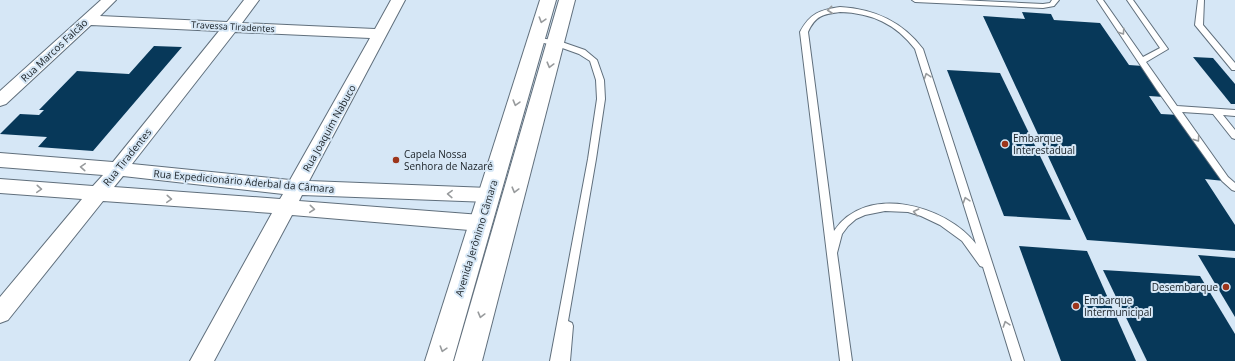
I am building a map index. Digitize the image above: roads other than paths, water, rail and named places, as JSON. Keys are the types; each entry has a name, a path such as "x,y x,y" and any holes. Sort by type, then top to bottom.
{"main road":[{"name":"Avenida Jerônimo Câmara","path":"468,361 546,41 548,0"},
{"name":"Avenida Jerônimo Câmara","path":"439,361 489,195 546,41 567,0"}],"street":[{"name":"Rua Marcos Falcão","path":"0,100 109,0"},
{"name":"Rua Tiradentes","path":"0,313 98,194 252,0"},
{"name":"Rua Joaquim Nabuco","path":"202,361 398,0"},
{"name":"Travessa Tiradentes","path":"87,20 380,34"},
{"name":"Rua Expedicionário Aderbal da Câmara","path":"0,160 118,169 296,188 489,195"},
{"path":"0,186 481,223"}],"lane":[{"path":"915,0 1004,2 1043,6 1052,5 1056,0"},
{"path":"1100,0 1225,179 1235,188"},
{"path":"1130,0 1164,49 1142,61"},
{"path":"1202,0 1199,25 1235,68"},
{"path":"846,361 804,32 806,25 813,16 823,11 849,9 861,11 887,20 910,37 919,49 1018,361"},
{"path":"546,41 582,52 593,60 600,80 601,99 556,361"},
{"path":"1176,109 1235,113"},
{"path":"1216,112 1235,136"},
{"path":"832,256 838,232 848,220 859,212 876,208 890,208 917,211 947,224 966,239 988,269"},
{"path":"564,361 583,209"}],"place":[{"name":"Embarque Interestadual","path":"1005,144"},
{"name":"Capela Nossa Senhora de Nazaré","path":"396,160"},
{"name":"Desembarque","path":"1226,287"},
{"name":"Embarque Intermunicipal","path":"1076,306"}]}
